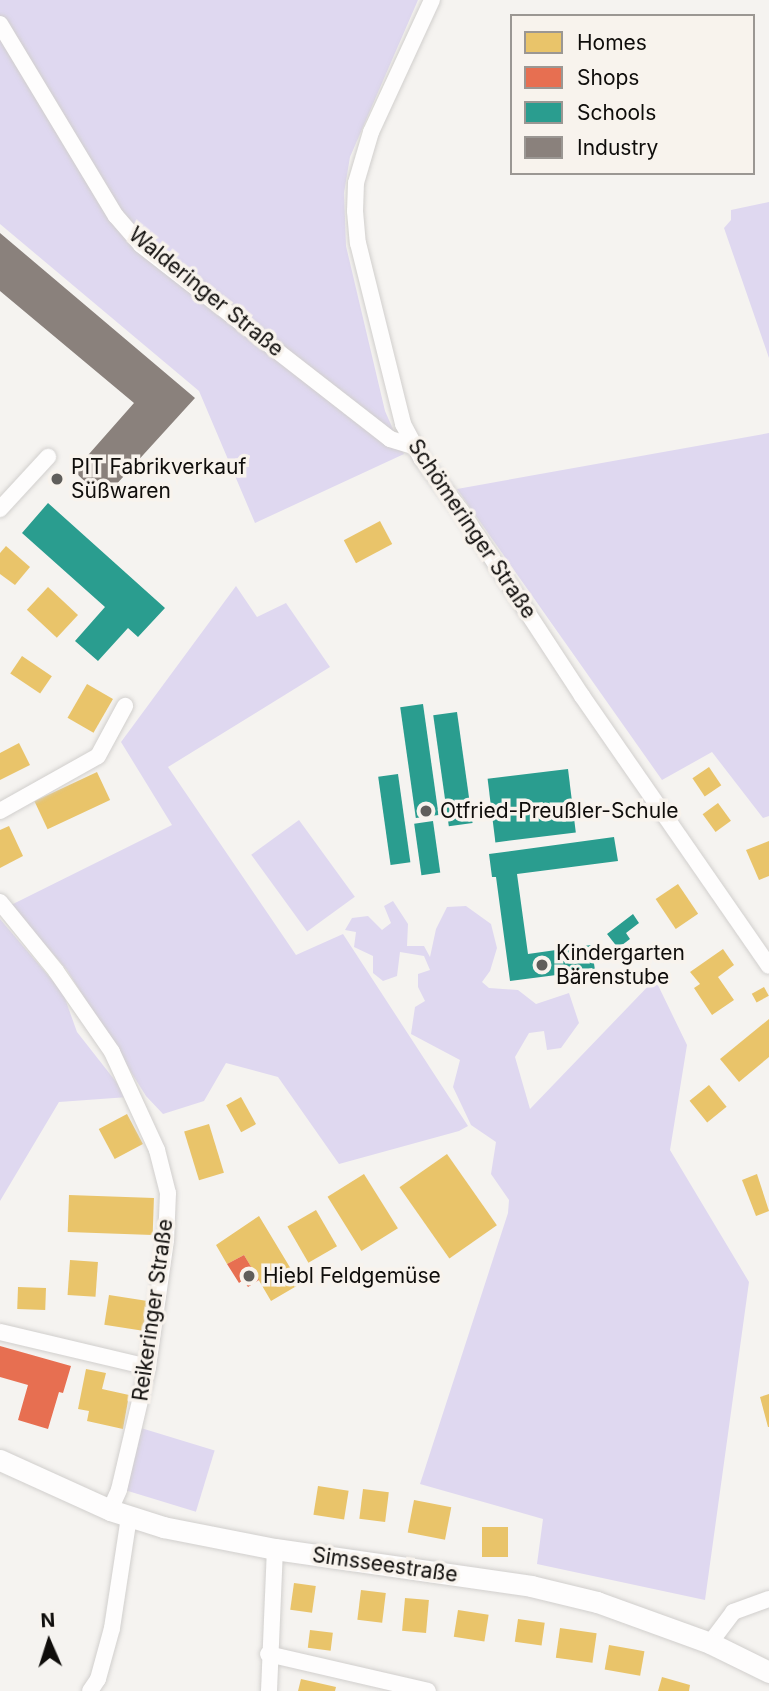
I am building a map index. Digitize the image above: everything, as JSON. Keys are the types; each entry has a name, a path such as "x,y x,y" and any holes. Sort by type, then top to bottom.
{"main road":[{"name":"Simsseestraße","path":"0,1460 120,1514 202,1536 531,1587 641,1615 710,1643 769,1672"}],"street":[{"name":"Schömeringer Straße","path":"432,0 367,142 360,162 355,211 358,243 403,424 414,446 769,966"},
{"name":"Walderinger Straße","path":"0,23 116,216 141,245 390,439 414,446"},
{"path":"0,509 48,457"},
{"path":"0,811 98,756 125,706"},
{"name":"Reikeringer Straße","path":"0,902 56,971 112,1052 158,1150 168,1193 167,1228 148,1367 119,1490 120,1514 112,1628 98,1679 90,1691"},
{"path":"0,1332 148,1367"},
{"path":"269,1691 268,1654 275,1549"},
{"path":"710,1643 733,1612 769,1600"},
{"path":"268,1654 428,1691"}],"shaded area":[{"path":"0,0 418,0 350,157 344,193 346,246 385,411 404,454 255,523 199,391 0,224"},
{"path":"769,202 769,358 724,228 731,220 731,210"},
{"path":"769,433 769,816 763,818 712,752 662,780 457,489"},
{"path":"236,586 257,617 286,603 330,667 168,767 296,955 343,934 468,1126 459,1131 339,1164 278,1077 226,1063 204,1101 163,1114 146,1096 67,970 11,905 172,825 121,742"},
{"path":"299,820 355,897 307,932 251,855"},
{"path":"393,901 408,924 407,946 424,946 430,957 436,929 447,907 466,906 491,924 497,948 490,971 482,982 489,988 518,990 536,1004 569,993 579,1023 561,1048 547,1050 544,1031 529,1033 515,1057 530,1109 655,979 687,1045 670,1150 749,1282 705,1600 537,1564 543,1519 420,1484 508,1213 509,1200 491,1174 496,1142 471,1125 453,1087 460,1060 411,1034 415,1007 425,1001 418,987 418,974 430,970 424,956 400,952 397,976 383,981 373,973 373,956 354,947 356,932 345,930 352,918 368,916 382,930 391,923 384,906"},
{"path":"0,919 63,993 77,1032 128,1097 59,1102 0,1201"},
{"path":"141,1428 215,1451 196,1512 122,1489"}],"building: Homes":[{"path":"380,521 392,544 356,563 344,540"},
{"path":"6,546 30,567 15,585 0,574 0,553"},
{"path":"48,587 78,615 57,638 27,610"},
{"path":"22,656 52,676 40,694 10,673"},
{"path":"87,684 113,699 93,733 68,718"},
{"path":"19,743 30,765 0,780 0,753"},
{"path":"709,767 721,785 705,796 692,778"},
{"path":"97,772 110,800 48,829 34,801"},
{"path":"718,803 731,821 716,832 703,814"},
{"path":"9,826 23,856 0,868 0,830"},
{"path":"769,841 769,876 759,880 746,850"},
{"path":"678,884 698,914 676,929 656,899"},
{"path":"723,949 734,965 718,977 734,1000 712,1015 694,988 700,984 690,972"},
{"path":"764,987 769,996 757,1003 752,994"},
{"path":"769,1019 769,1057 739,1082 720,1059"},
{"path":"709,1085 727,1107 707,1122 690,1101"},
{"path":"241,1097 256,1124 241,1132 226,1105"},
{"path":"127,1114 143,1144 115,1159 99,1129"},
{"path":"209,1124 224,1173 199,1180 184,1132"},
{"path":"447,1154 497,1225 449,1259 399,1187"},
{"path":"364,1174 398,1228 361,1251 328,1197"},
{"path":"757,1174 769,1211 756,1216 742,1180"},
{"path":"69,1195 154,1198 153,1235 68,1232"},
{"path":"316,1210 337,1246 308,1263 287,1226"},
{"path":"259,1216 300,1284 271,1301 244,1255 227,1264 216,1245"},
{"path":"70,1260 98,1262 95,1297 68,1295"},
{"path":"18,1287 46,1288 45,1310 17,1309"},
{"path":"109,1295 148,1301 143,1331 104,1325"},
{"path":"86,1369 106,1373 102,1389 129,1395 123,1429 87,1421 89,1411 78,1409"},
{"path":"769,1394 769,1427 768,1427 760,1397"},
{"path":"318,1486 349,1491 344,1519 313,1515"},
{"path":"363,1489 389,1492 385,1522 359,1519"},
{"path":"414,1500 451,1507 445,1540 408,1532"},
{"path":"482,1527 508,1527 508,1557 482,1557"},
{"path":"294,1583 316,1586 312,1613 290,1610"},
{"path":"361,1590 386,1593 382,1623 357,1620"},
{"path":"405,1598 429,1600 426,1633 402,1631"},
{"path":"458,1610 489,1615 484,1642 454,1637"},
{"path":"518,1619 545,1623 542,1646 515,1642"},
{"path":"560,1628 597,1633 592,1663 556,1658"},
{"path":"310,1630 333,1633 331,1651 308,1648"},
{"path":"609,1645 644,1651 640,1676 605,1670"},
{"path":"662,1677 690,1685 689,1691 658,1691"},
{"path":"301,1679 336,1687 335,1691 298,1691"}],"building: Shops":[{"path":"244,1255 259,1280 248,1287 243,1280 239,1283 227,1264"},
{"path":"0,1346 71,1366 63,1393 59,1392 48,1429 18,1420 28,1385 0,1377"}],"building: Schools":[{"path":"48,503 165,608 138,637 128,628 98,661 75,641 105,607 22,533"},
{"path":"423,704 439,815 416,818 400,707"},
{"path":"457,712 473,823 449,826 433,715"},
{"path":"568,769 576,833 495,842 488,779"},
{"path":"398,774 410,862 391,865 378,777"},
{"path":"433,821 440,872 421,875 414,824"},
{"path":"614,837 618,861 517,874 528,954 591,945 595,970 510,981 496,877 492,877 489,854"},
{"path":"633,914 639,923 626,933 630,939 618,948 607,934"}],"building: Industry":[{"path":"0,233 195,398 103,499 74,471 134,403 0,291"}],"place":[{"name":"PIT Fabrikverkauf Süßwaren","path":"57,479"},
{"name":"Otfried-Preußler-Schule","path":"426,811"},
{"name":"Kindergarten Bärenstube","path":"542,965"},
{"name":"Hiebl Feldgemüse","path":"249,1276"}]}
